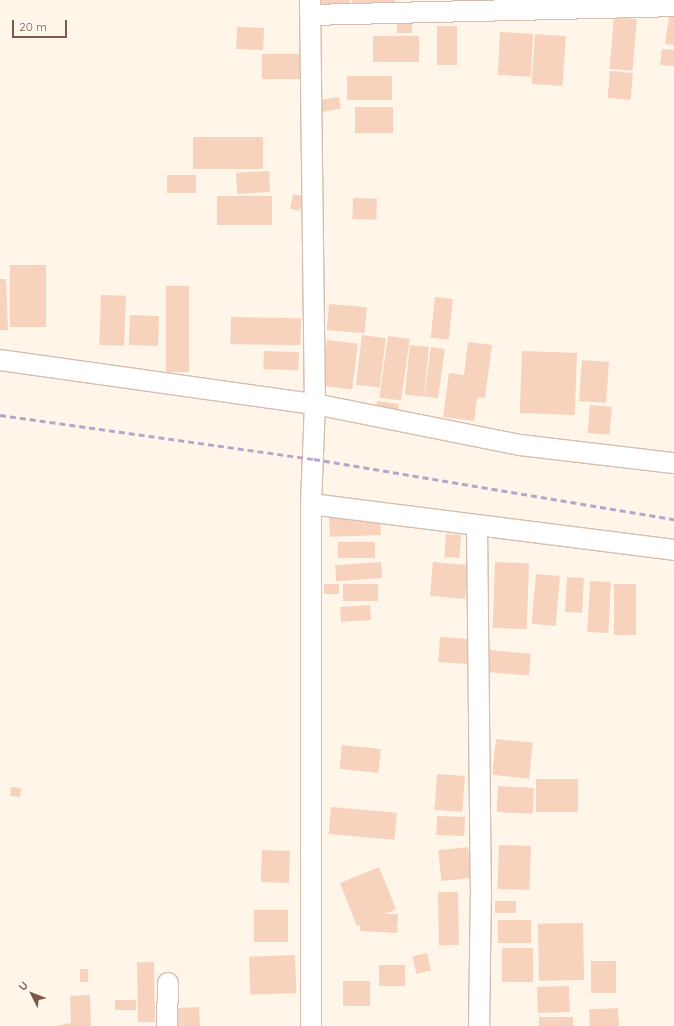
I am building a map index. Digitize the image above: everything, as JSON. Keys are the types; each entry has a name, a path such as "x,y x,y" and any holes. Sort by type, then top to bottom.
{"street":[{"path":"311,1026 311,504 315,404 310,8 674,6"},
{"path":"0,360 315,404 520,445 674,463"},
{"path":"311,504 674,550"},
{"path":"477,525 481,886 479,1026"},
{"path":"167,1026 168,983"}],"building":[{"path":"319,0 350,0 350,9 319,9"},
{"path":"352,0 395,0 395,9 352,9"},
{"path":"397,16 412,16 412,33 397,33"},
{"path":"669,16 674,16 674,45 665,44"},
{"path":"614,17 637,19 632,71 609,69"},
{"path":"437,26 457,26 457,65 437,65"},
{"path":"237,27 264,28 263,50 236,49"},
{"path":"500,32 533,34 531,77 498,75"},
{"path":"535,34 566,36 562,86 532,84"},
{"path":"373,36 419,36 419,62 373,62"},
{"path":"662,49 674,50 674,66 660,65"},
{"path":"262,54 302,54 302,79 262,79"},
{"path":"610,71 633,73 631,100 608,98"},
{"path":"347,76 392,76 392,100 347,100"},
{"path":"339,97 341,109 320,112 318,100"},
{"path":"355,107 393,107 393,133 355,133"},
{"path":"193,137 263,137 263,169 193,169"},
{"path":"269,171 270,192 237,194 236,173"},
{"path":"167,175 196,175 196,193 167,193"},
{"path":"293,194 303,196 300,211 290,209"},
{"path":"217,196 272,196 272,225 217,225"},
{"path":"353,198 377,199 376,220 352,219"},
{"path":"10,265 46,265 46,327 10,327"},
{"path":"0,279 6,279 8,330 0,330"},
{"path":"166,286 189,286 189,372 166,372"},
{"path":"101,295 126,296 124,346 99,345"},
{"path":"435,297 453,299 449,340 431,338"},
{"path":"329,304 367,307 365,333 327,330"},
{"path":"130,315 159,316 158,346 129,345"},
{"path":"231,317 301,318 301,345 231,344"},
{"path":"362,335 386,338 380,388 356,385"},
{"path":"388,336 410,339 401,400 379,397"},
{"path":"327,340 358,344 352,389 321,386"},
{"path":"468,342 492,345 485,398 477,397 474,421 443,417 449,373 464,375"},
{"path":"410,345 429,347 424,397 405,395"},
{"path":"431,347 445,349 438,398 424,397"},
{"path":"264,351 299,352 298,370 263,369"},
{"path":"522,351 577,353 575,415 520,413"},
{"path":"582,360 609,362 606,403 579,401"},
{"path":"377,401 399,404 397,416 375,413"},
{"path":"590,405 612,407 609,435 588,433"},
{"path":"380,511 381,535 330,537 329,513"},
{"path":"446,534 461,535 459,558 444,557"},
{"path":"338,542 375,542 375,558 338,558"},
{"path":"381,562 382,578 336,581 335,565"},
{"path":"433,562 468,565 465,599 430,596"},
{"path":"495,562 529,563 527,629 493,628"},
{"path":"536,574 560,576 556,626 532,624"},
{"path":"567,577 584,578 582,613 565,612"},
{"path":"590,581 611,582 608,633 587,632"},
{"path":"324,584 339,584 339,594 324,594"},
{"path":"343,584 378,584 378,601 343,601"},
{"path":"614,584 636,584 636,635 614,635"},
{"path":"370,605 371,620 341,622 340,607"},
{"path":"440,637 469,639 467,664 438,662"},
{"path":"489,650 531,654 529,676 487,672"},
{"path":"496,739 533,743 529,779 492,775"},
{"path":"342,745 381,749 378,773 339,769"},
{"path":"437,774 465,776 462,812 434,810"},
{"path":"536,779 578,779 578,812 536,812"},
{"path":"498,786 534,788 533,814 497,812"},
{"path":"11,787 21,788 20,797 10,796"},
{"path":"331,807 397,813 394,840 329,834"},
{"path":"437,816 465,817 464,836 436,835"},
{"path":"499,845 531,846 529,890 497,889"},
{"path":"468,847 471,878 441,881 438,850"},
{"path":"262,850 290,851 289,883 261,882"},
{"path":"379,867 396,909 385,914 398,914 397,933 360,931 360,925 357,926 340,883"},
{"path":"438,892 458,892 459,945 439,945"},
{"path":"495,901 516,901 516,913 495,913"},
{"path":"254,910 288,910 288,942 254,942"},
{"path":"498,920 531,920 531,943 498,943"},
{"path":"583,923 584,980 539,981 538,924"},
{"path":"502,948 533,948 533,982 502,982"},
{"path":"427,953 431,971 416,974 412,956"},
{"path":"295,955 296,993 250,995 249,957"},
{"path":"591,961 616,961 616,993 591,993"},
{"path":"137,962 154,962 155,1022 138,1022"},
{"path":"379,965 405,965 405,986 379,986"},
{"path":"80,969 88,969 88,982 80,982"},
{"path":"343,981 370,981 370,1006 343,1006"},
{"path":"569,986 570,1012 538,1013 537,987"},
{"path":"90,995 91,1026 56,1026 71,1023 70,996"},
{"path":"115,1000 136,1000 136,1010 115,1010"},
{"path":"199,1007 200,1026 171,1026 170,1009"},
{"path":"618,1008 619,1026 590,1026 589,1010"},
{"path":"539,1017 573,1017 573,1026 539,1026"}],"railway":[{"path":"0,415 314,459 674,519"}]}
